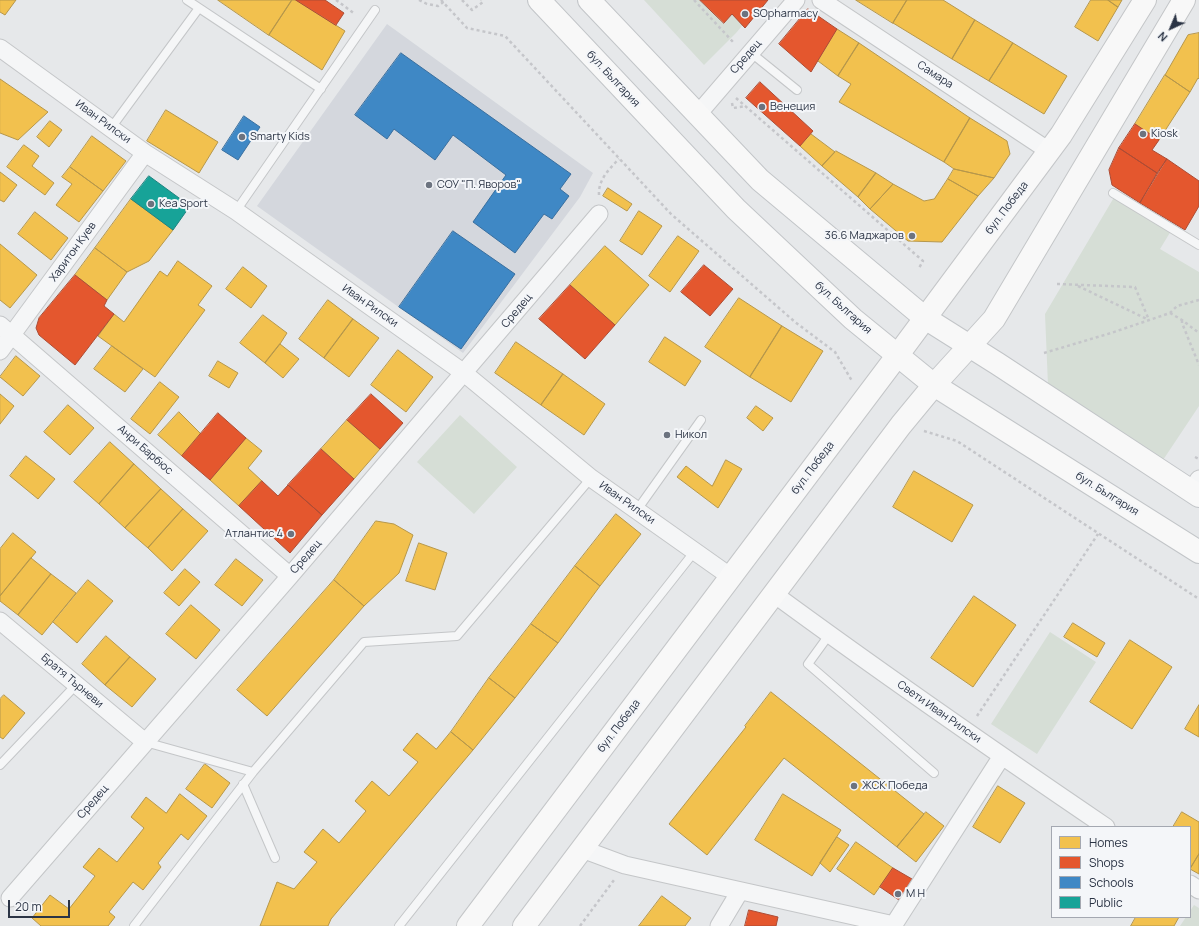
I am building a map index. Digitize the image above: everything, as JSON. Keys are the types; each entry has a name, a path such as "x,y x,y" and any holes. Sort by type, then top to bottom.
{"main road":[{"name":"бул. България","path":"539,0 736,209 853,319 897,356 934,386 1199,552"},
{"path":"590,0 760,180 925,318 1196,489"},
{"name":"бул. Победа","path":"468,926 897,356 1061,135 1145,0"},
{"path":"524,926 901,425 994,319 1184,0"}],"street":[{"name":"Средец","path":"698,114 796,0"},
{"name":"Самара","path":"821,0 1049,151"},
{"name":"Иван Рилски","path":"0,48 145,153 236,211 464,373 591,478 731,577"},
{"name":"Харитон Куев","path":"0,351 6,330 145,153"},
{"name":"Средец","path":"10,898 290,576 600,214"},
{"name":"Анри Барбюс","path":"6,330 290,576"},
{"name":"Свети Иван Рилски","path":"774,594 1002,756 1105,826"},
{"name":"Братя Търневи","path":"0,621 145,742"},
{"path":"582,848 625,865 894,926 1002,756"},
{"path":"720,926 740,891"}],"lane":[{"path":"187,0 321,88"},
{"path":"111,128 199,8"},
{"path":"236,211 375,10"},
{"path":"749,54 797,90"},
{"path":"1113,193 1199,245"},
{"path":"637,510 701,420"},
{"path":"134,926 252,772 364,642 457,636 591,478"},
{"path":"399,926 695,551"},
{"path":"830,635 808,664 934,773"},
{"path":"0,765 76,685"},
{"path":"145,742 252,772"},
{"path":"243,784 275,858"}],"path":[{"path":"336,0 367,22"},
{"path":"419,0 427,4 438,6 444,1 467,28 505,36 671,214 795,322 836,352 864,400"},
{"path":"462,0 472,10 483,2 481,0"},
{"path":"694,0 749,54"},
{"path":"731,94 747,106 923,261 919,268"},
{"path":"733,108 747,106"},
{"path":"600,214 603,210 599,190 603,177 619,159"},
{"path":"1057,284 1136,287 1149,320"},
{"path":"1077,285 1149,320"},
{"path":"1044,353 1111,333 1170,312 1177,306 1199,300"},
{"path":"1170,312 1199,333"},
{"path":"1182,320 1199,365"},
{"path":"901,425 957,441 1199,599"},
{"path":"1195,457 1199,459"},
{"path":"967,731 1098,534"},
{"path":"580,926 625,865"}],"shaded area":[{"path":"644,0 764,0 736,33 704,65"},
{"name":"СОУ \"П. Яворов\"","path":"387,24 593,173 580,197 463,353 257,206"},
{"path":"1116,194 1171,231 1160,249 1199,272 1199,406 1163,460 1048,385 1045,314"},
{"path":"460,415 517,467 474,514 417,462"},
{"path":"1050,632 1096,662 1037,754 991,724"},
{"path":"1194,905 1199,908 1199,926 1180,926 1185,918 1191,918 1191,910"}],"building: Homes":[{"path":"0,0 16,0 5,15 0,12"},
{"path":"218,0 292,0 269,35"},
{"path":"292,0 296,0 345,31 322,70 269,35"},
{"path":"856,0 907,0 893,23"},
{"path":"907,0 943,0 975,20 952,59 893,23"},
{"path":"1091,0 1108,0 1118,7 1098,41 1075,27"},
{"path":"1108,0 1122,0 1118,7"},
{"path":"975,20 1013,43 989,81 952,59"},
{"path":"837,29 859,43 838,76 818,61"},
{"path":"1199,33 1199,79 1198,78 1190,92 1165,75 1188,35"},
{"path":"859,43 970,118 944,162 839,102 851,84 838,76"},
{"path":"1013,43 1067,76 1044,114 989,81"},
{"path":"1165,75 1190,92 1159,140 1135,124"},
{"path":"0,79 48,112 18,140 0,133"},
{"path":"166,110 218,142 199,173 147,141"},
{"path":"970,118 1007,141 1010,154 994,178 954,169 944,162"},
{"path":"50,121 62,130 49,147 37,137"},
{"path":"811,134 835,152 822,166 800,146"},
{"path":"92,136 126,161 103,191 70,167"},
{"path":"24,145 39,156 32,166 54,183 45,195 7,167"},
{"path":"836,151 876,173 858,197 822,166"},
{"path":"70,167 103,191 79,222 56,205 72,184 62,177"},
{"path":"954,169 994,178 978,196 948,179"},
{"path":"0,172 17,185 4,202 0,200"},
{"path":"876,173 893,184 870,209 858,197"},
{"path":"948,179 978,196 942,242 908,241 870,209 893,184 924,201 934,199"},
{"path":"608,188 632,204 627,211 603,196"},
{"path":"131,199 173,230 149,261 127,272 95,248"},
{"path":"639,211 662,226 642,255 620,241"},
{"path":"35,212 68,238 51,260 18,234"},
{"path":"678,236 699,251 670,292 649,276"},
{"path":"0,244 37,275 10,308 0,300"},
{"path":"605,246 649,285 615,325 570,285"},
{"path":"95,248 127,272 107,300 75,275"},
{"path":"178,261 212,286 198,305 205,310 155,377 98,336 114,314 124,322 160,271 167,276"},
{"path":"243,267 267,286 251,308 226,289"},
{"path":"739,298 782,326 750,377 705,347"},
{"path":"328,300 353,319 324,358 299,339"},
{"path":"263,315 287,333 265,363 240,343"},
{"path":"353,319 379,338 349,377 324,358"},
{"path":"782,326 823,351 791,402 750,377"},
{"path":"665,337 701,361 685,386 649,362"},
{"path":"516,342 563,374 541,405 495,373"},
{"path":"280,344 299,359 283,378 265,363"},
{"path":"112,346 143,369 125,392 94,369"},
{"path":"398,350 433,377 406,412 371,385"},
{"path":"16,356 40,376 23,396 0,377"},
{"path":"218,361 238,373 229,388 209,376"},
{"path":"563,374 605,404 584,435 541,405"},
{"path":"160,382 179,397 150,434 131,419"},
{"path":"0,394 14,406 0,424"},
{"path":"68,405 94,428 70,455 44,432"},
{"path":"756,406 773,418 763,431 747,418"},
{"path":"179,412 201,434 182,456 158,435"},
{"path":"347,420 380,449 354,479 321,449"},
{"path":"246,438 262,451 248,468 262,481 239,506 210,480"},
{"path":"110,442 134,464 99,504 74,482"},
{"path":"26,456 55,479 38,499 10,476"},
{"path":"726,460 742,469 718,508 677,477 686,466 712,486"},
{"path":"134,464 161,489 125,528 99,504"},
{"path":"914,471 973,505 952,542 893,507"},
{"path":"161,489 183,509 148,548 125,528"},
{"path":"183,509 208,531 172,571 148,548"},
{"path":"616,514 641,534 600,586 575,566"},
{"path":"376,521 394,524 413,535 399,573 364,606 334,580"},
{"path":"13,533 36,552 0,596 0,549"},
{"path":"419,543 447,553 435,590 406,581"},
{"path":"31,558 51,574 18,615 0,601 0,596"},
{"path":"236,559 263,580 242,606 215,585"},
{"path":"575,566 600,586 558,643 531,624"},
{"path":"185,569 200,582 179,606 164,593"},
{"path":"51,574 76,593 42,635 18,615"},
{"path":"88,580 113,601 77,643 53,622"},
{"path":"334,580 364,606 267,716 237,690"},
{"path":"974,596 1016,625 973,687 931,658"},
{"path":"191,605 220,630 196,659 166,634"},
{"path":"1073,623 1105,643 1097,657 1064,637"},
{"path":"531,624 558,643 515,698 489,678"},
{"path":"106,636 130,657 105,685 82,664"},
{"path":"1130,640 1172,667 1132,729 1090,702"},
{"path":"130,657 156,679 132,707 105,685"},
{"path":"489,678 515,698 473,750 451,732"},
{"name":"ЖСК Победа","path":"771,692 924,814 897,847 784,758 707,855 669,824 746,727 745,726"},
{"path":"4,695 25,713 3,739 0,737 0,699"},
{"path":"1199,705 1199,737 1185,729"},
{"path":"451,732 473,750 331,919 328,926 260,926 277,882 294,889 317,862 304,852 323,829 339,843 366,811 355,801 372,781 389,796 418,762 403,750 417,733 436,749"},
{"path":"205,764 230,783 212,808 186,789"},
{"path":"998,786 1025,803 1000,843 973,827"},
{"path":"180,794 207,816 188,840 181,834 158,863 161,867 143,890 133,882 109,912 115,917 108,926 41,926 32,918 50,895 69,909 95,876 83,867 99,848 117,862 144,828 131,817 146,797 166,813"},
{"path":"783,794 841,830 812,876 755,840"},
{"path":"926,812 944,826 916,862 897,847"},
{"path":"1182,812 1199,822 1199,854 1191,867 1191,826 1174,826"},
{"path":"837,837 849,845 830,872 820,863"},
{"path":"856,842 893,868 874,895 837,869"},
{"path":"1199,854 1199,874 1191,870"},
{"path":"662,896 691,918 685,926 639,926"},
{"path":"1135,918 1178,918 1174,926 1131,926"}],"building: Shops":[{"path":"296,0 325,0 344,13 336,25"},
{"path":"700,0 768,0 745,28 732,14 724,23"},
{"path":"808,9 837,29 811,72 779,44"},
{"path":"760,82 813,131 800,146 746,98"},
{"path":"1135,124 1159,140 1152,150 1167,159 1157,173 1119,148"},
{"path":"1119,148 1157,173 1140,203 1112,185 1109,170"},
{"path":"1167,159 1199,181 1199,206 1185,230 1140,203"},
{"path":"704,265 733,289 710,316 681,292"},
{"path":"75,275 107,300 104,306 114,314 75,365 39,335 36,328 39,318"},
{"path":"570,285 615,325 585,359 539,319"},
{"path":"371,394 403,423 380,449 347,420"},
{"path":"218,413 246,438 210,480 182,456"},
{"path":"321,449 354,479 322,515 288,485"},
{"path":"262,481 278,496 288,485 322,515 290,553 239,506"},
{"path":"893,868 912,879 899,900 880,887"},
{"path":"749,910 778,917 776,926 745,926"}],"building: Schools":[{"path":"401,53 571,174 560,189 569,196 552,219 544,214 515,253 473,222 506,175 453,135 435,160 394,129 387,139 355,115"},
{"path":"244,116 260,127 238,160 222,150"},
{"path":"453,231 515,274 461,349 399,307"}],"building: Public":[{"path":"149,176 190,206 173,230 131,199"}],"place":[{"name":"SOpharmacy","path":"745,14"},
{"name":"Венеция","path":"762,107"},
{"name":"Kiosk","path":"1143,134"},
{"name":"Smarty Kids","path":"242,137"},
{"name":"СОУ \"П. Яворов\"","path":"429,185"},
{"name":"Kea Sport","path":"151,204"},
{"name":"36.6 Маджаров","path":"912,236"},
{"name":"Никол","path":"667,435"},
{"name":"Атлантис 4","path":"291,534"},
{"name":"ЖСК Победа","path":"854,786"},
{"name":"М Н","path":"898,894"}]}
